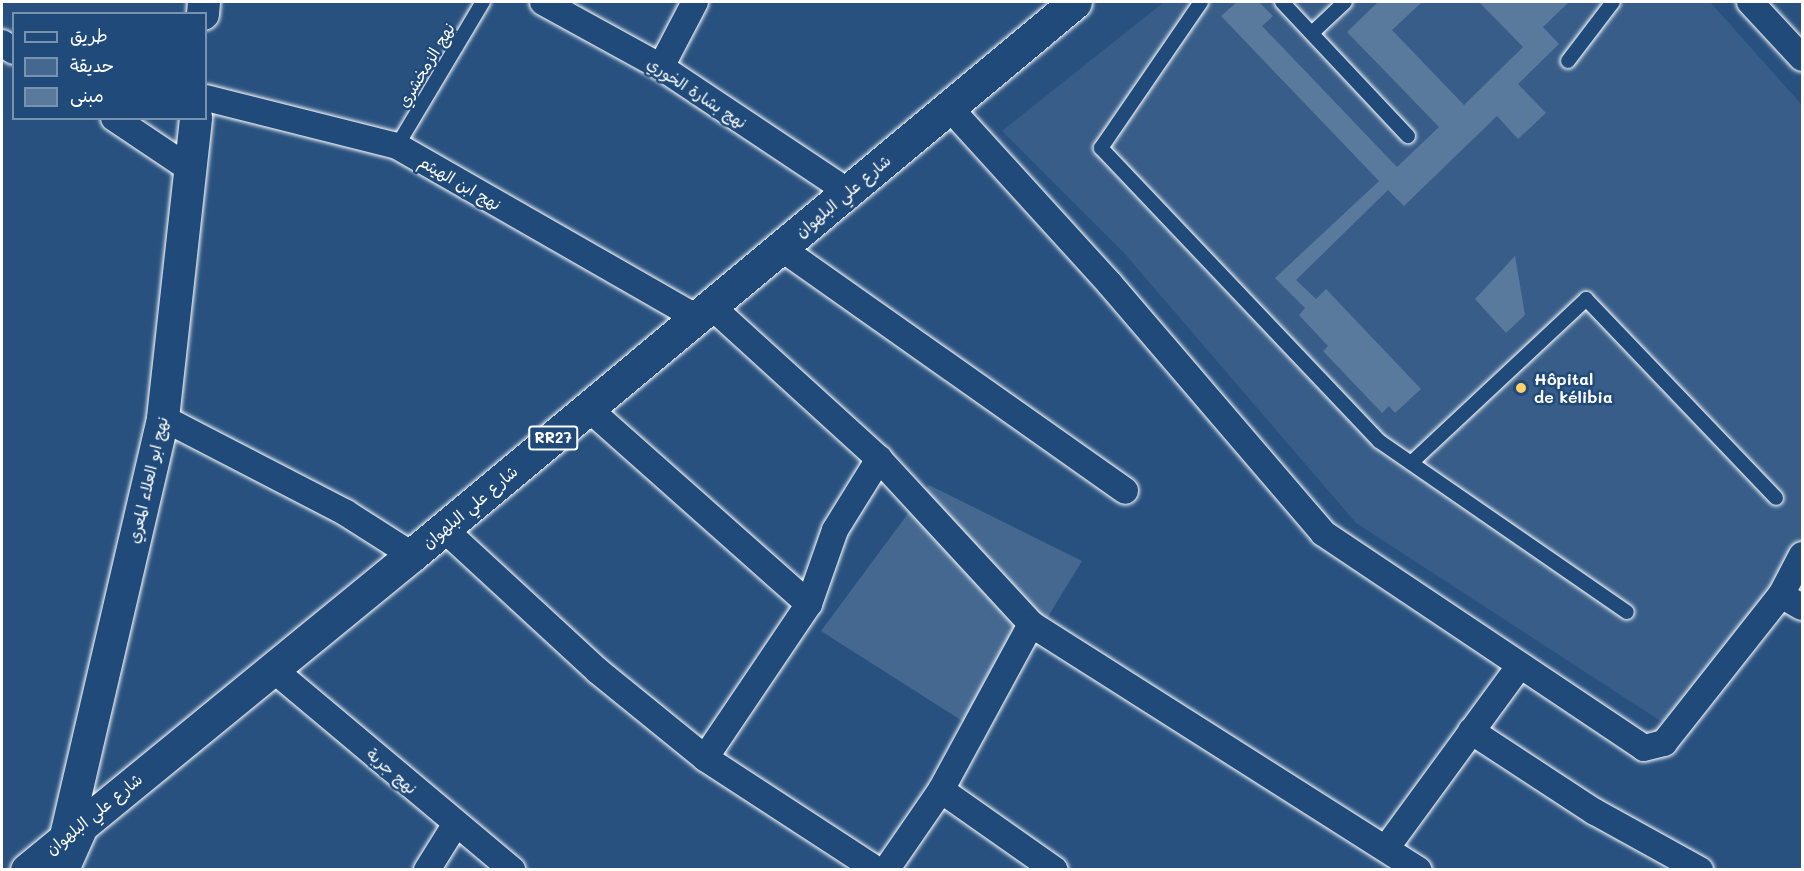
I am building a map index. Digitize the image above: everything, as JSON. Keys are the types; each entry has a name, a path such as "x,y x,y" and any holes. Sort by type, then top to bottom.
{"main road":[{"name":"شارع علي البلهوان","path":"27,870 589,409 702,311 781,248 1075,2"}],"street":[{"name":"نهج بشارة الخوري","path":"543,2 661,67 847,191"},
{"path":"661,67 695,2"},
{"path":"1750,2 1803,58"},
{"name":"نهج ابن الهيثم","path":"207,98 397,146 702,311 879,459 1031,624 1387,847 1419,870"},
{"path":"949,107 1109,283 1323,533 1644,748 1653,748 1664,743 1792,601 1803,555"},
{"path":"117,120 190,169"},
{"name":"نهج ابو العلاء المعري","path":"78,826 163,418 196,120"},
{"path":"781,248 1125,491"},
{"path":"589,409 809,604"},
{"path":"163,418 346,513 412,555"},
{"path":"705,758 809,604 835,530 879,459"},
{"path":"444,529 598,671 705,758 877,870"},
{"path":"886,870 941,790 1031,624"},
{"path":"1387,847 1520,665"},
{"name":"نهج جربة","path":"273,670 455,825 512,870"},
{"path":"1471,731 1595,812 1700,870"},
{"path":"941,790 1055,870"},
{"path":"427,870 455,825"},
{"path":"66,870 78,826"}],"lane":[{"name":"نهج الزمخشري","path":"397,146 483,2"},
{"path":"1201,2 1101,148 1379,441 1627,612"},
{"path":"1282,2 1408,136"},
{"path":"1312,33 1346,2"},
{"path":"1568,60 1613,2"},
{"path":"1411,463 1586,299 1776,498"}],"shaded area":[{"name":"Hôpital de kélibia","path":"1164,2 1710,2 1802,105 1802,580 1662,722 1356,523 1124,253 1002,131"}],"green space":[{"path":"929,485 1082,561 978,731 821,631"}],"building":[{"path":"1237,2 1259,2 1273,16 1262,26 1397,167 1439,127 1347,32 1378,2 1422,2 1392,30 1464,105 1523,47 1479,2 1569,2 1543,27 1559,44 1518,84 1546,113 1518,139 1497,116 1404,206 1388,190 1296,280 1316,299 1326,289 1421,389 1395,413 1389,406 1382,413 1323,351 1328,346 1299,315 1305,308 1275,278 1379,181 1221,16"},
{"path":"1515,256 1525,315 1506,333 1475,299"}],"place":[{"name":"Hôpital de kélibia","path":"1521,388"}]}
